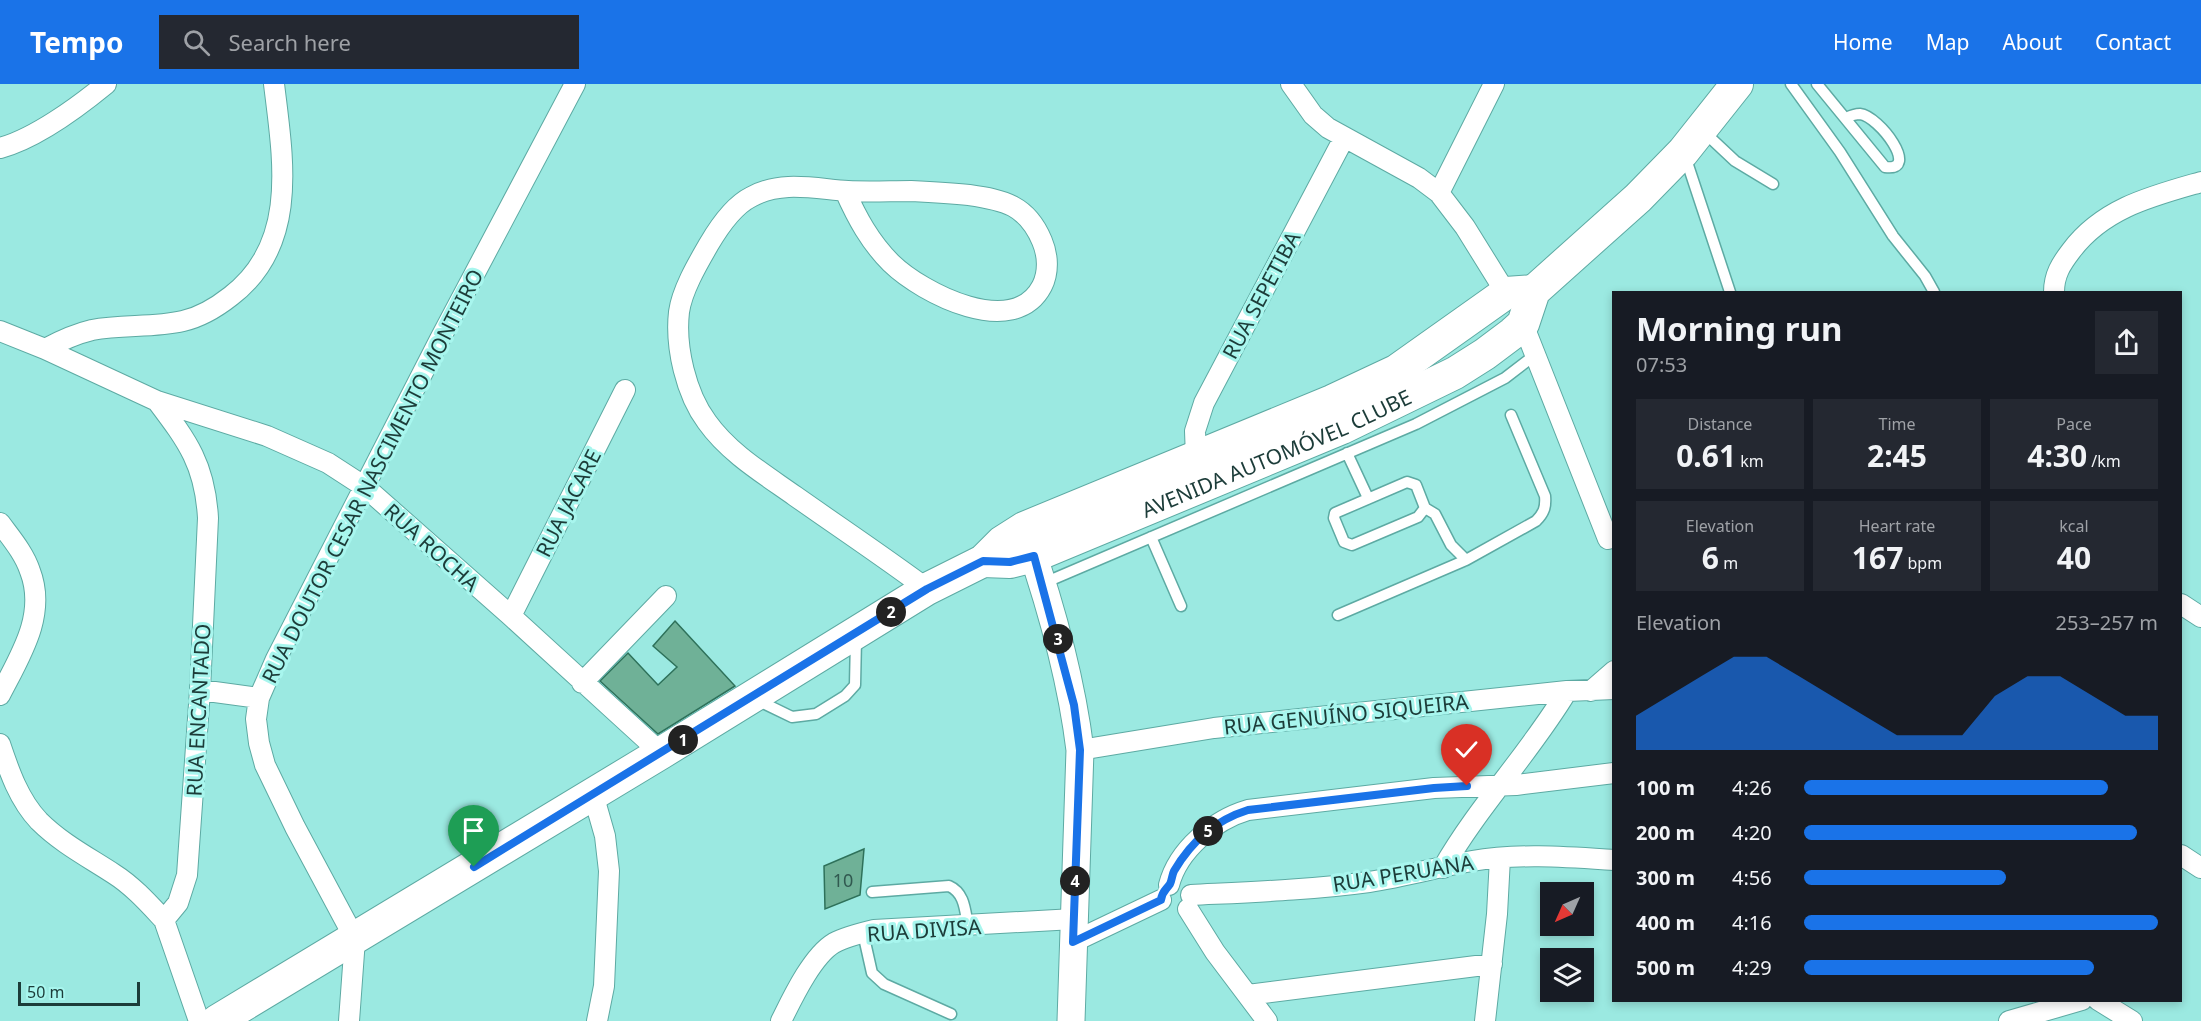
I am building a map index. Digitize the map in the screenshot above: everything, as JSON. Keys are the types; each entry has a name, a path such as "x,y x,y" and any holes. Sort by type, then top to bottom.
{"main road":[{"name":"AVENIDA AUTOMÓVEL CLUBE","path":"1034,556 1196,457 1340,427 1396,371 1520,292 1638,198 1692,140 1737,84"},
{"name":"AVENIDA AUTOMÓVEL CLUBE","path":"217,1021 250,1012 355,939 927,589 983,561 1010,562 1034,556 1340,427 1455,373 1514,333 1523,324 1520,292"},
{"path":"1187,492 1196,475 1196,457"}],"street":[{"path":"0,148 28,136 65,114 106,84"},
{"path":"45,349 62,340 92,330 184,321 205,313 247,284 265,260 277,230 282,205 282,148 273,84"},
{"name":"RUA DOUTOR CESAR NASCIMENTO MONTEIRO","path":"355,939 295,827 265,765 256,719 259,698 266,678 440,339 575,84"},
{"path":"1291,84 1313,115 1328,128 1419,178 1439,192 1465,227 1520,292"},
{"path":"1439,192 1494,84"},
{"name":"RUA SEPETIBA","path":"1196,457 1195,430 1204,403 1344,138"},
{"path":"2054,291 2059,267 2077,243 2097,224 2133,202 2201,182"},
{"path":"846,191 857,220 874,244 893,265 929,289 966,306 990,311 1013,311 1032,300 1043,285 1048,266 1045,248 1037,228 1021,211 1000,199 947,193 846,191 809,186 777,188 751,197 731,213 713,237 694,270 679,311 681,357 691,396 707,423 730,448 760,472 927,589"},
{"path":"1523,324 1608,539"},
{"name":"RUA ROCHA","path":"0,331 45,349 157,401 267,436 328,463 365,487 661,753"},
{"name":"RUA JACARE","path":"511,616 625,390"},
{"name":"RUA ENCANTADO","path":"157,401 195,455 207,497 208,518 200,690 187,875 178,903 165,920"},
{"path":"0,523 22,554 31,572 36,614 27,642 0,694"},
{"path":"1034,556 1074,705 1080,750 1073,1018"},
{"path":"582,683 666,596"},
{"path":"2182,605 2201,617"},
{"path":"1591,691 1612,673"},
{"name":"RUA GENUÍNO SIQUEIRA","path":"1080,750 1214,728 1612,689"},
{"path":"200,690 259,698"},
{"path":"1443,868 1458,841 1544,727 1567,692"},
{"path":"0,744 21,796 38,820 60,840 116,875 165,920 199,1021"},
{"path":"1190,902 1180,914 1172,913 1164,908 1166,892 1172,875 1188,851 1202,836 1231,815 1248,810 1434,788 1499,786 1612,773"},
{"path":"593,794 605,836 609,871 604,986 597,1021"},
{"path":"2182,856 2201,868"},
{"name":"RUA PERUANA","path":"1190,902 1368,882 1473,861 1500,858 1572,857 1612,860"},
{"path":"1485,1021 1500,858"},
{"path":"1074,930 1183,885 1215,952 1267,1021"},
{"name":"RUA DIVISA","path":"786,1018 813,964 832,944 862,933 874,930 968,926 1074,930"},
{"path":"349,1021 355,939"},
{"path":"1248,995 1492,964"},
{"path":"2009,1021 2075,1002"},
{"path":"2101,1002 2132,1021"}],"lane":[{"path":"1791,84 1840,152 1893,236 1925,276 1933,291"},
{"path":"1817,84 1885,167 1892,168 1897,165 1900,160 1899,153 1879,125 1860,114 1846,118"},
{"path":"1692,140 1735,161 1773,184"},
{"path":"1692,140 1730,291"},
{"path":"1034,556 1151,537 1340,427 1475,395 1519,369 1535,355"},
{"path":"1338,615 1467,560 1536,521 1545,510 1545,496 1511,415"},
{"path":"1340,427 1368,498"},
{"path":"1425,508 1418,517 1352,544 1344,542 1334,518 1335,513 1407,482 1412,482 1416,485 1425,508 1435,514 1451,545 1467,560"},
{"path":"1151,537 1181,606"},
{"path":"751,698 792,717 816,714 845,696 855,685 856,633"},
{"path":"872,892 949,886 959,892 962,897 968,926"},
{"path":"862,933 872,973 884,984 951,1014"}],"building":[{"path":"675,621 735,686 658,734 600,681 628,653 658,685 677,667 653,646"},
{"path":"864,849 860,895 825,909 824,866"}],"route":[{"path":"474,867 927,589 983,561 1010,562 1034,556 1064,661 1074,705 1080,750 1073,942 1161,900 1163,891 1170,885 1172,875 1188,851 1202,836 1231,815 1248,810 1467,786"}]}
